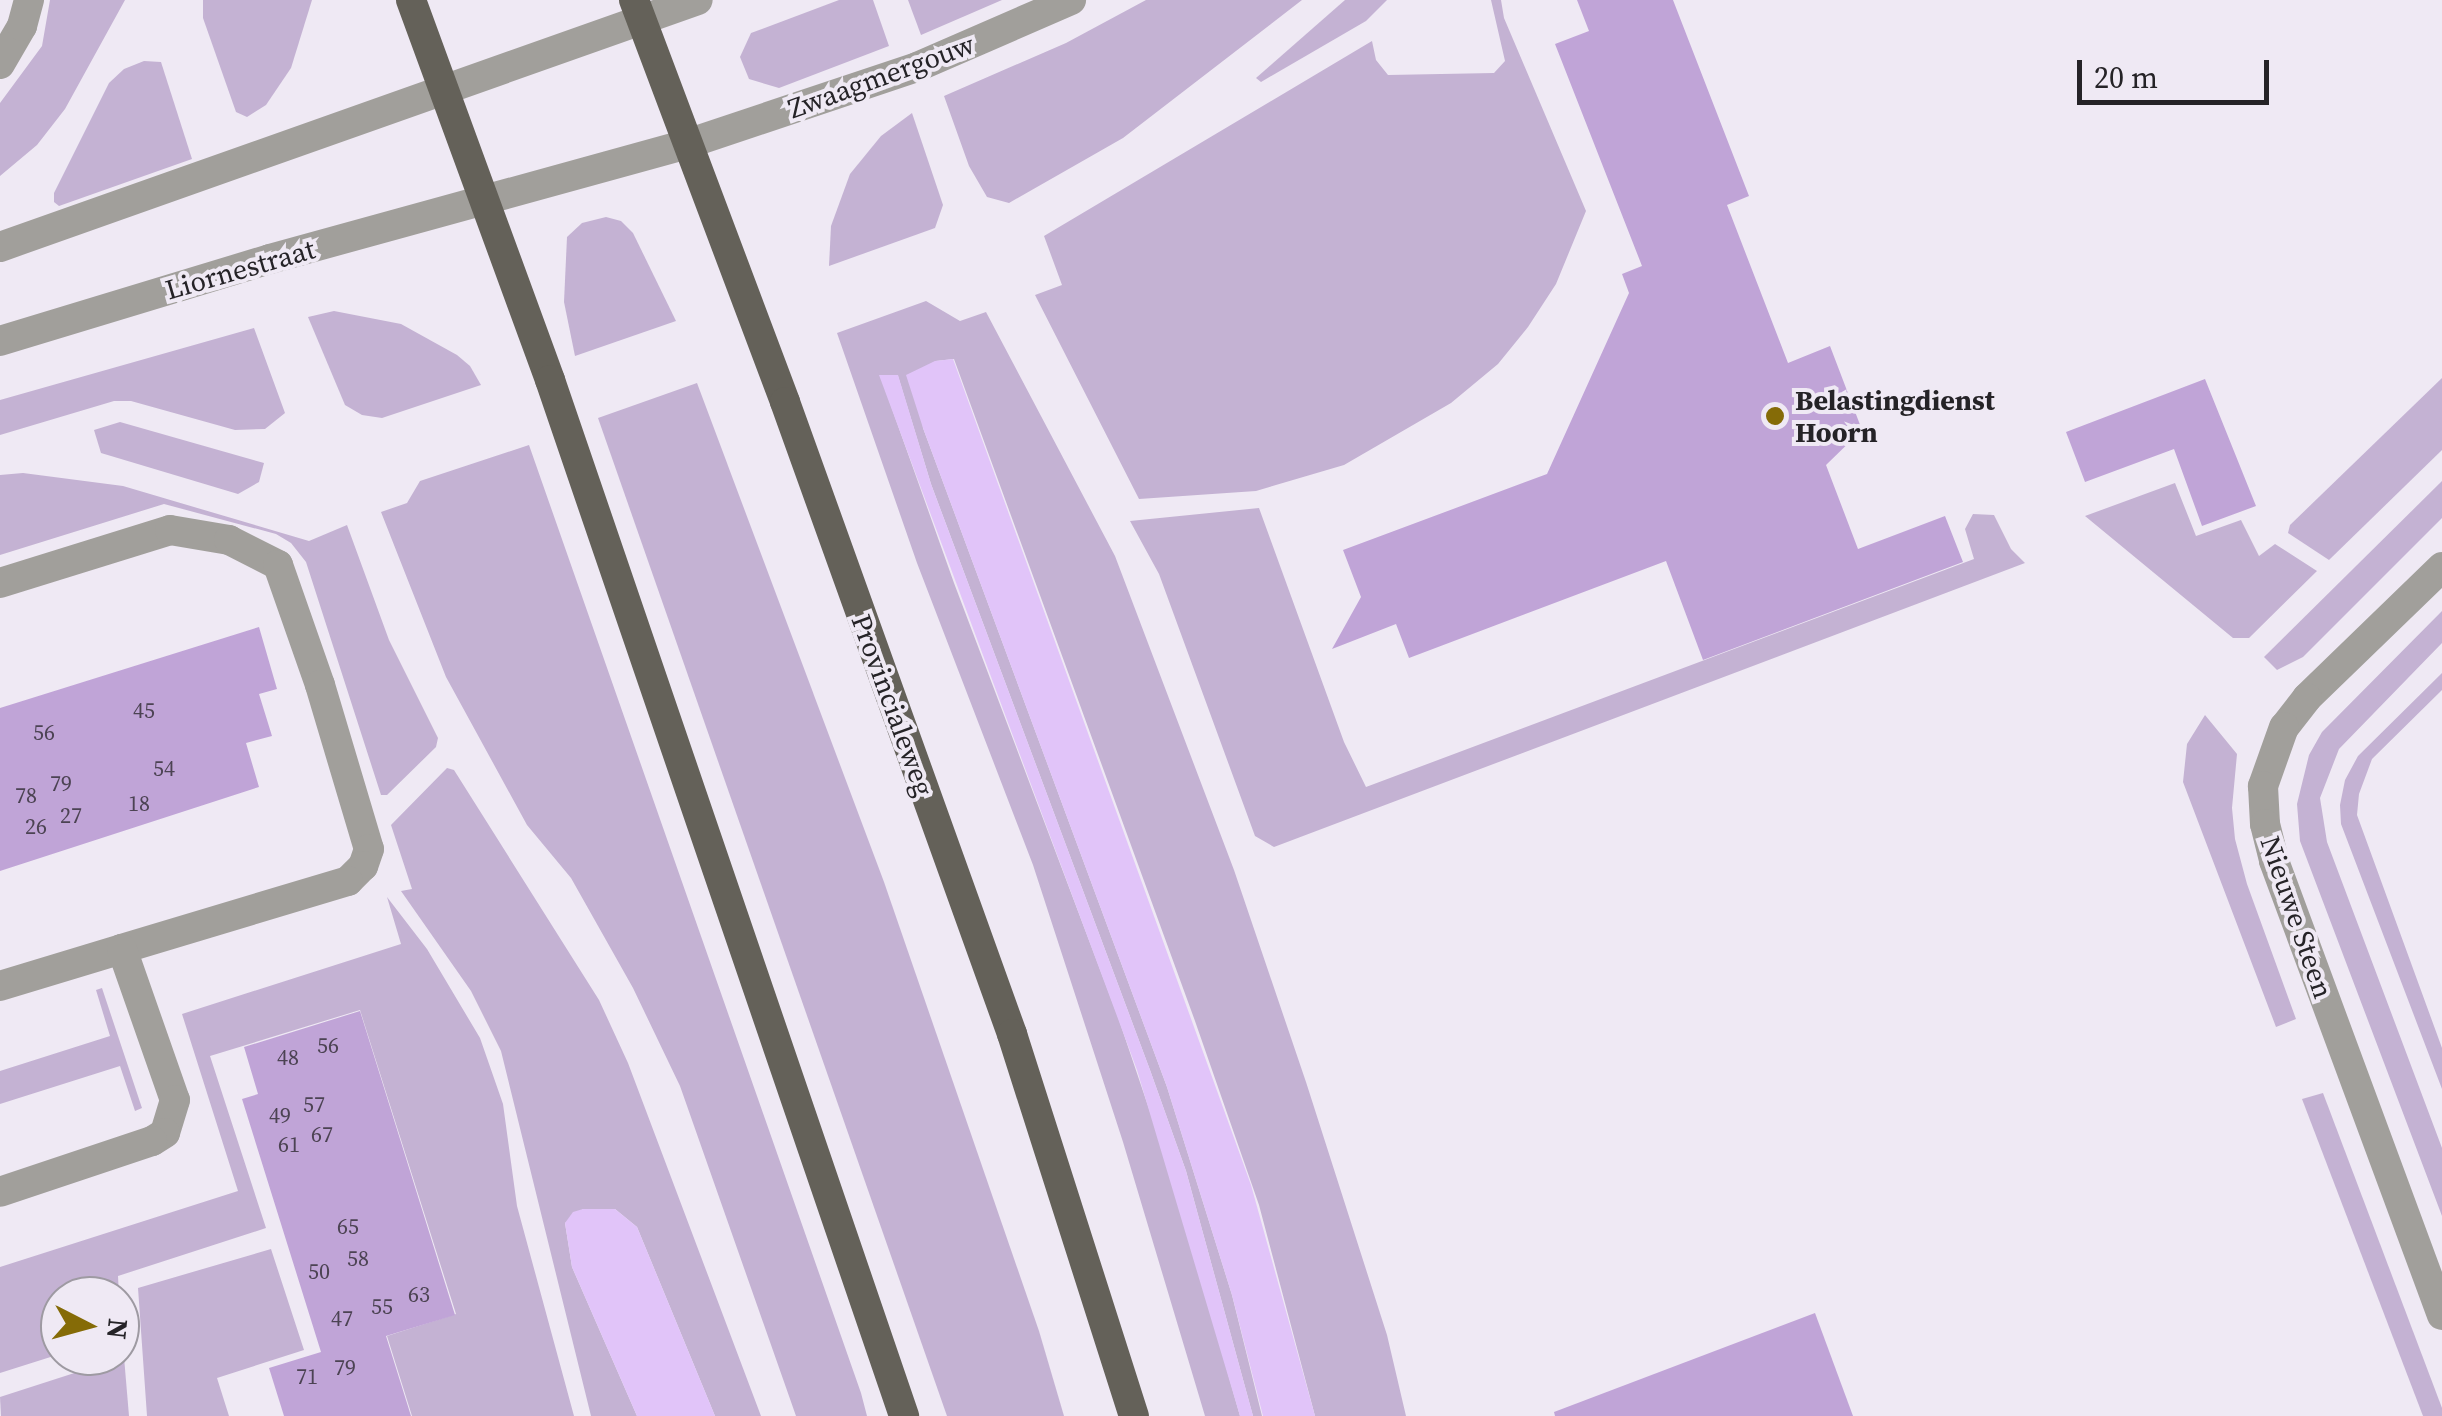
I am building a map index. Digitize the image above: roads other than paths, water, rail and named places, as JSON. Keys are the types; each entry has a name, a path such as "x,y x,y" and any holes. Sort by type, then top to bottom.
{"main road":[{"path":"411,0 550,380 904,1416"},
{"name":"Provincialeweg","path":"637,10 785,402 1012,1034 1134,1416"}],"street":[{"path":"0,64 22,26 29,0"},
{"path":"0,247 442,90 637,10 698,0"},
{"name":"Zwaagmergouw","path":"482,201 687,144 917,67 1071,0"},
{"name":"Liornestraat","path":"0,341 482,201"},
{"path":"0,583 170,530 229,540 278,565 320,686 369,849 363,866 348,880 0,986"},
{"name":"Nieuwe Steen","path":"2442,568 2307,698 2284,727 2264,786 2265,824 2274,862 2442,1315"},
{"path":"0,1192 165,1133 175,1100 122,948"}],"place":[{"name":"Belastingdienst Hoorn","path":"1775,416"}]}
